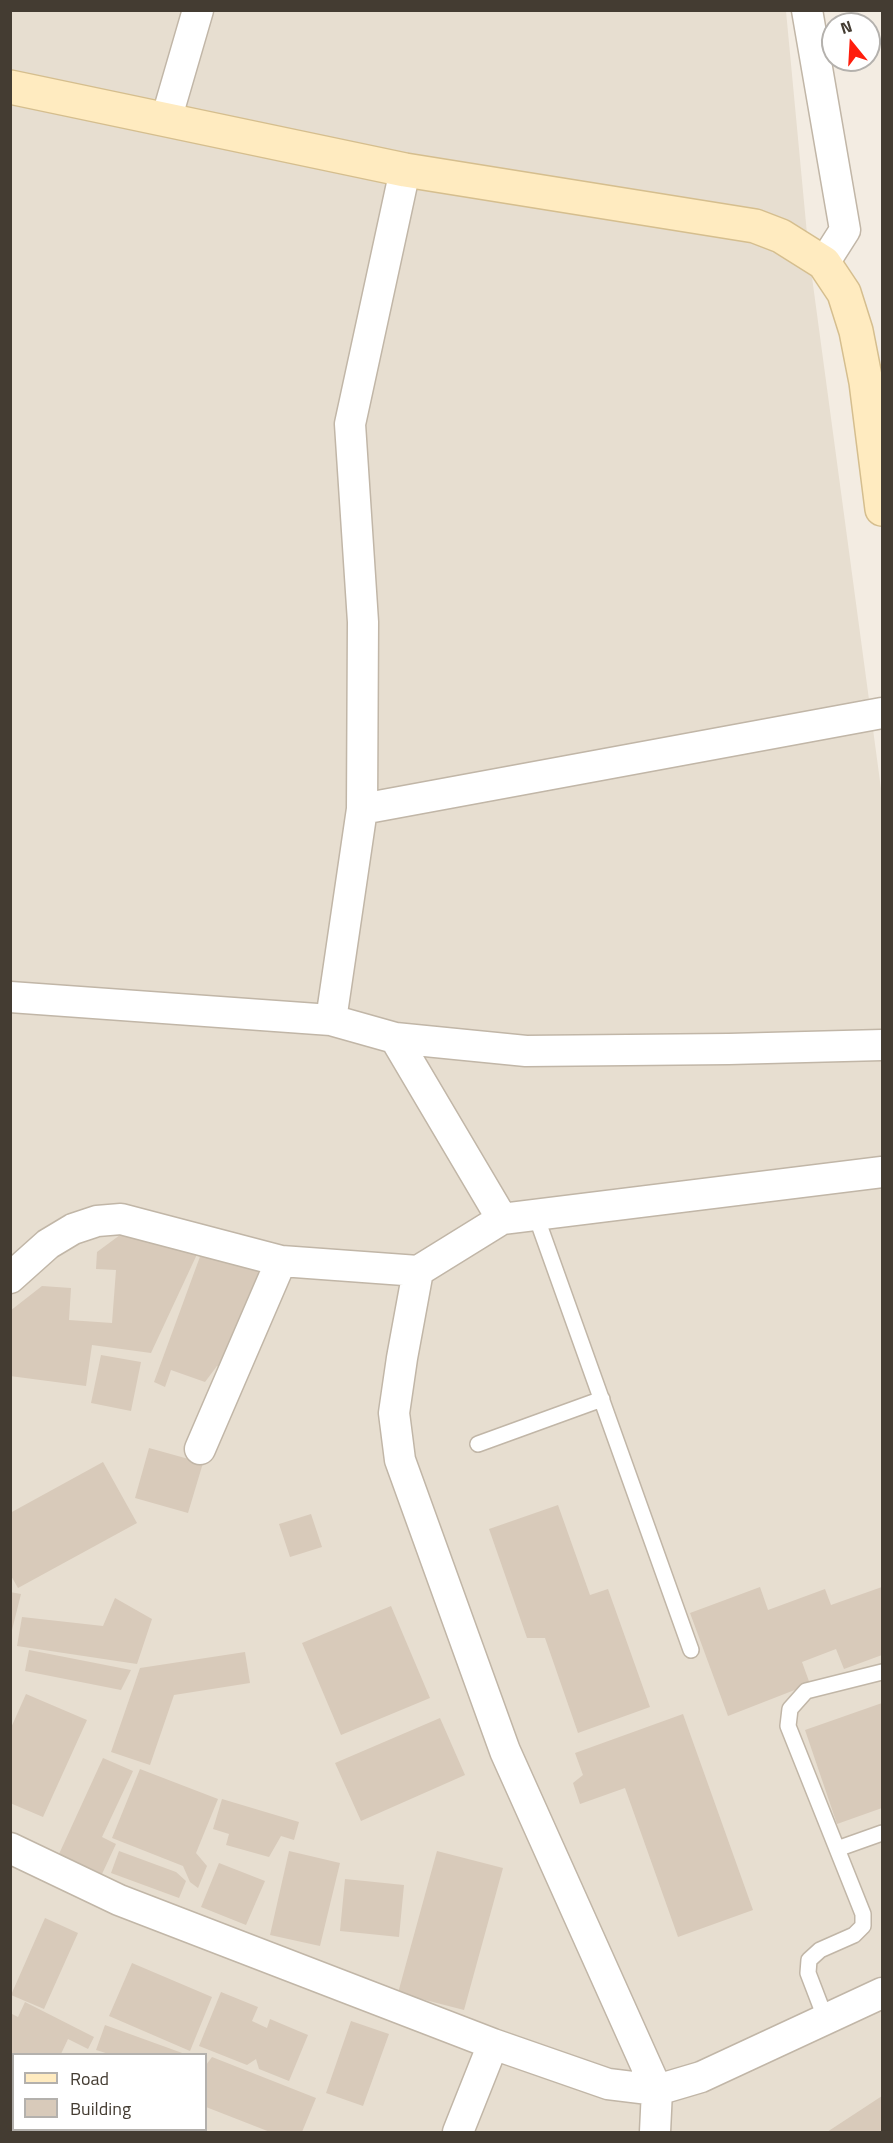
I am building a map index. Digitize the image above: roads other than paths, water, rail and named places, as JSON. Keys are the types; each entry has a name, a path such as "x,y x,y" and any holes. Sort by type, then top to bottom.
{"street":[{"path":"166,120 198,10"},
{"path":"807,10 845,230 824,263"},
{"path":"10,87 405,170 754,226 781,236 824,263 844,293 856,331 866,382 882,509"},
{"path":"331,1020 362,809 363,622 350,424 405,170"},
{"path":"362,809 882,713"},
{"path":"10,997 331,1020 395,1038 526,1051 729,1049 882,1044"},
{"path":"395,1038 502,1219"},
{"path":"10,1278 48,1245 73,1229 97,1221 121,1219 281,1261 418,1271 502,1219 882,1173"},
{"path":"200,1449 281,1261"},
{"path":"418,1271 394,1413 400,1460 505,1751 657,2090 655,2133"},
{"path":"10,1848 119,1900 493,2044 608,2084 657,2090 700,2077 882,1993"},
{"path":"458,2133 493,2044"}],"lane":[{"path":"537,1216 690,1650"},
{"path":"478,1444 602,1399"},
{"path":"826,2020 808,1973 809,1960 820,1950 854,1935 863,1926 863,1914 788,1726 790,1709 806,1691 882,1672"},
{"path":"837,1849 882,1833"}]}
